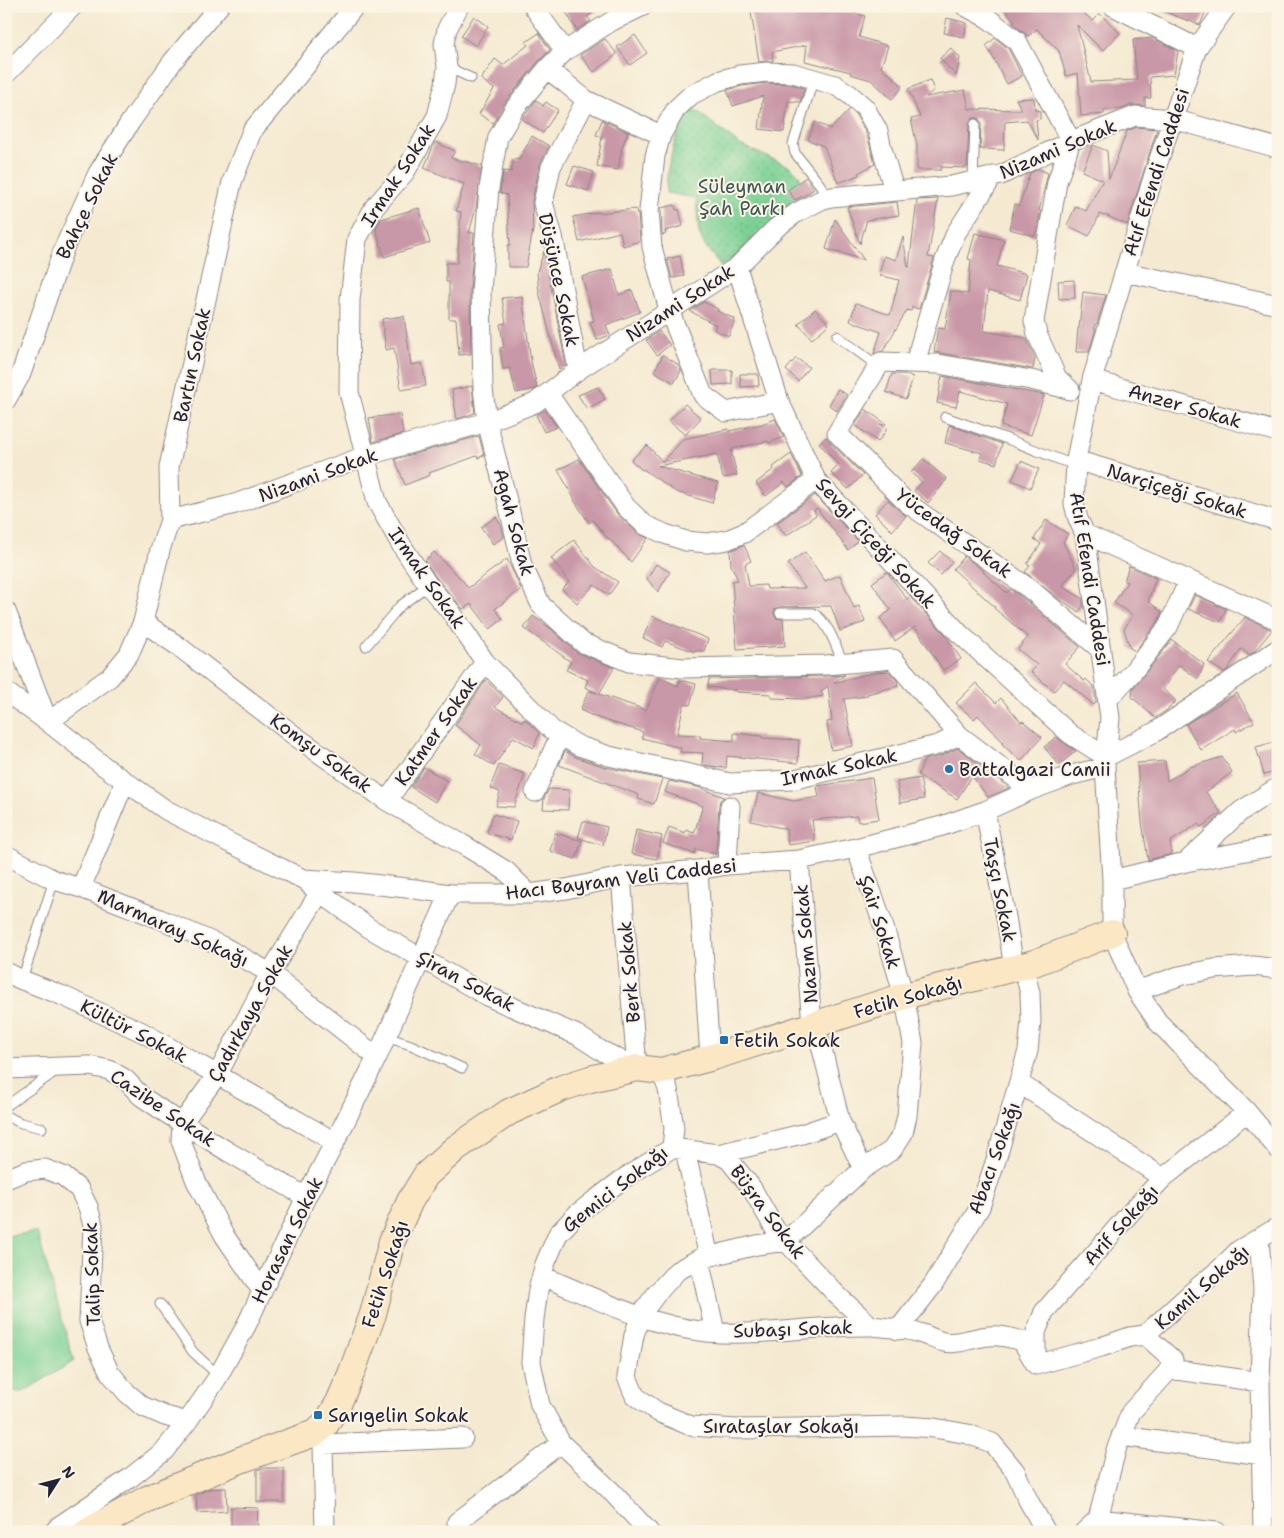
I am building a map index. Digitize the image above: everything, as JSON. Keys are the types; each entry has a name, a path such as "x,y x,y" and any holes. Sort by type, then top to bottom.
{"street":[{"path":"6,74 73,6"},
{"name":"Bahçe Sokak","path":"6,400 22,374 64,248 98,172 173,61 219,6"},
{"name":"Bartın Sokak","path":"48,722 110,677 129,654 144,622 160,550 170,520 169,467 232,182 252,131 355,6"},
{"name":"Irmak Sokak","path":"458,6 447,29 444,44 447,67 437,116 405,172 374,208 357,239 350,300 349,392 377,502 402,546 428,585 451,612 485,662 552,730 579,746 609,756 730,784 792,780 938,745 959,735"},
{"path":"533,6 565,52"},
{"name":"Agah Sokak","path":"643,6 616,15 565,52 546,69 515,108 498,137 496,145 489,188 481,292 482,388 487,422 522,565 540,605 583,643 629,662 683,668 893,660 959,735 1031,790"},
{"path":"965,6 988,19 1017,41 1071,141 1057,182 1034,320 1037,334 1057,378 1087,403"},
{"path":"1113,6 1197,48"},
{"name":"Atıf Efendi Caddesi","path":"1227,6 1197,48 1153,177 1092,380 1076,462 1074,504 1085,534 1110,718 1106,762 1112,880 1112,933 1137,991 1158,1022 1247,1112 1278,1149"},
{"path":"546,69 564,81 586,100 661,136"},
{"path":"779,401 726,412 703,395 669,310 652,247 649,211 651,182 655,156 661,136 676,109 681,104 691,95 718,81 740,75 766,72 793,72 835,85 865,108 878,131 894,190"},
{"name":"Düşünce Sokak","path":"578,370 556,252 542,203 550,167 586,100"},
{"name":"Nizami Sokak","path":"170,520 235,504 365,456 487,422 535,403 578,370 737,267 776,228 796,213 826,199 894,190 951,186 1001,175 1071,141 1136,116 1173,119 1278,148"},
{"path":"915,363 945,260 956,233 993,176"},
{"name":"Sevgi Çiçeği Sokak","path":"737,267 779,401 816,480 959,633 1070,734 1106,762"},
{"path":"1125,272 1278,305"},
{"path":"878,366 881,362 938,364 1031,380 1068,389"},
{"name":"Yücedağ Sokak","path":"878,366 837,433 907,504 1030,589 1101,650"},
{"name":"Anzer Sokak","path":"1092,380 1278,432"},
{"path":"548,394 626,507 646,525 686,541 707,543 727,540 744,533 816,480"},
{"name":"Narçiçeği Sokak","path":"1076,462 1278,521"},
{"path":"1085,534 1278,620"},
{"path":"1108,699 1131,674 1168,627 1189,580"},
{"name":"Hacı Bayram Veli Caddesi","path":"6,611 48,722 73,743 166,810 303,879 362,883 450,894 529,894 566,889 621,877 698,870 727,865 799,860 856,848 942,826 985,811 1031,790 1106,762 1156,732 1278,648"},
{"name":"Komşu Sokak","path":"144,622 295,736 387,801 506,871 529,894"},
{"name":"Katmer Sokak","path":"387,801 485,662"},
{"path":"6,692 48,722"},
{"path":"535,792 560,735"},
{"path":"81,888 125,781"},
{"path":"1186,862 1241,811 1278,787"},
{"path":"727,865 730,806"},
{"name":"Taşçı Sokak","path":"985,811 1006,917 1019,967"},
{"path":"1112,880 1186,862 1278,845"},
{"name":"Şair Sokak","path":"856,848 882,921 904,996"},
{"name":"Marmaray Sokağı","path":"6,855 54,880 81,888 160,919 224,947 270,973 377,1057"},
{"name":"Nazım Sokak","path":"799,860 812,1025 820,1041 840,1121 864,1169"},
{"path":"698,870 710,1058"},
{"name":"Berk Sokak","path":"621,877 649,1070"},
{"name":"Şiran Sokak","path":"303,879 369,928 487,996 578,1035 600,1050 649,1070"},
{"name":"Çadırkaya Sokak","path":"182,1123 218,1074 270,973 320,892"},
{"name":"Horasan Sokak","path":"54,1532 59,1526 130,1478 164,1452 219,1376 246,1326 306,1197 336,1142 377,1057 450,894"},
{"name":"Fetih Sokağı","path":"87,1532 147,1498 240,1460 315,1433 324,1434 352,1374 373,1314 392,1242 410,1201 426,1175 456,1148 509,1112 562,1088 590,1079 710,1058 904,996 1034,963 1112,933"},
{"path":"1137,991 1179,976 1214,969 1253,966 1278,969"},
{"name":"Abacı Sokağı","path":"898,1330 933,1286 980,1207 996,1160 1028,1051 1031,1021 1030,993 1019,967"},
{"name":"Kültür Sokak","path":"14,976 142,1032 336,1142"},
{"path":"786,1241 864,1169 892,1150 903,1133 907,1116 913,1042 904,996"},
{"name":"Cazibe Sokak","path":"6,1069 90,1066 109,1070 125,1078 141,1096 182,1123 306,1197"},
{"name":"Gemici Sokağı","path":"649,1070 668,1089 678,1149 623,1179 576,1215 558,1234 544,1264 534,1319 531,1362 540,1405 561,1443 611,1491 649,1532"},
{"path":"1019,1083 1163,1178"},
{"name":"Arif Sokağı","path":"1036,1365 1036,1332 1044,1312 1129,1214 1163,1178 1247,1112"},
{"path":"718,1154 802,1134 840,1121"},
{"path":"182,1123 181,1140 196,1181 224,1235 262,1291"},
{"path":"678,1149 704,1258 715,1332"},
{"name":"Büşra Sokak","path":"678,1149 718,1154 729,1160 741,1173 786,1241 838,1296 871,1326"},
{"name":"Talip Sokak","path":"6,1179 26,1171 45,1169 63,1176 79,1189 88,1207 93,1225 89,1321 98,1348 110,1373 127,1393 142,1406 165,1416 187,1422"},
{"name":"Kamil Sokağı","path":"1036,1365 1083,1353 1130,1337 1145,1335 1239,1250 1278,1227"},
{"path":"1259,1239 1263,1289 1260,1382 1263,1532"},
{"name":"Sırataşlar Sokağı","path":"786,1241 704,1258 677,1271 657,1293 641,1317 634,1335 627,1377 635,1396 658,1412 691,1426 737,1428 904,1426 934,1428 968,1434 992,1444 1015,1471 1028,1500 1046,1532"},
{"name":"Subaşı Sokak","path":"542,1276 641,1317 670,1326 715,1332 752,1333 871,1326 917,1332 946,1342 967,1341 987,1336 1002,1335 1022,1341 1036,1365"},
{"path":"1084,1532 1098,1519 1116,1450 1131,1412 1170,1368 1173,1360 1145,1335"},
{"path":"1170,1368 1260,1382"},
{"path":"325,1532 324,1434 463,1438"},
{"path":"1122,1436 1262,1455"},
{"path":"463,1532 457,1522 561,1443"},
{"path":"1098,1519 1216,1532"}],"lane":[{"path":"447,67 471,78"},
{"path":"814,78 792,144 795,153 821,186 826,199"},
{"path":"973,181 975,124"},
{"path":"836,336 878,366"},
{"path":"945,417 1063,461 1076,462"},
{"path":"366,646 400,606 428,585"},
{"path":"780,613 813,614 817,616 823,622 835,644 842,663"},
{"path":"14,976 54,880"},
{"path":"386,1037 411,1045 462,1068"},
{"path":"6,1106 59,1067"},
{"path":"6,1116 20,1123 42,1128"},
{"path":"160,1304 193,1352 219,1376"}],"green space":[{"name":"Süleyman Şah Parkı","path":"692,107 740,145 791,167 797,173 813,200 734,259 721,266 705,246 699,233 696,198 666,193 668,168 680,122"},
{"path":"37,1232 74,1361 23,1392 6,1391 6,1236"}],"building":[{"path":"562,6 603,6 587,17 591,21 577,30"},
{"path":"750,6 840,6 840,9 865,16 859,37 888,46 881,67 901,84 901,89 892,99 871,80 850,74 851,72 805,61 807,45 772,52 773,61 759,62"},
{"path":"1002,6 1075,6 1093,21 1100,14 1120,33 1103,51 1077,25 1091,82 1137,80 1133,40 1153,38 1178,51 1174,75 1150,77 1151,98 1145,98 1145,106 1131,105 1121,109 1104,110 1104,114 1081,116 1078,73 1066,76 1059,51 1037,29 1028,36 1013,23 1015,22"},
{"path":"1154,6 1208,6 1200,25 1154,8"},
{"path":"474,16 488,26 476,46 461,36"},
{"path":"947,18 967,23 964,37 944,33"},
{"path":"539,33 550,50 506,101 493,123 479,114 494,89 481,79 495,59 503,65 528,45 526,42"},
{"path":"635,35 647,53 630,65 617,47"},
{"path":"995,38 1008,48 1022,76 1007,84 986,46"},
{"path":"605,39 617,54 594,72 580,55"},
{"path":"951,48 960,58 956,76 940,58"},
{"path":"930,80 934,90 926,97 965,90 969,109 1022,110 1016,99 1034,98 1035,110 1040,111 1040,119 1036,120 1038,140 1027,120 1005,122 1004,150 980,149 981,122 978,118 973,118 969,124 967,168 941,167 941,170 917,170 917,145 911,119 920,117 908,89"},
{"path":"767,83 791,84 804,88 800,102 788,101 784,132 759,129 763,96 733,106 727,90"},
{"path":"536,100 543,106 546,102 558,110 543,133 522,119"},
{"path":"850,109 856,115 867,135 875,164 858,173 859,175 838,183 824,146 808,140 815,122 831,129"},
{"path":"602,120 628,132 622,147 618,170 597,166 602,137 596,135"},
{"path":"1137,127 1157,129 1127,225 1100,214 1089,236 1067,225 1076,206 1086,211 1103,180 1082,171 1093,145 1107,151 1109,179 1127,131"},
{"path":"532,136 549,146 540,164 532,201 533,230 526,267 508,267 508,245 510,245 507,195 500,193 503,171 511,172 514,159 519,160"},
{"path":"435,142 455,151 451,158 482,166 476,208 469,233 474,233 470,292 471,354 459,355 456,319 449,319 449,282 446,282 446,263 457,263 461,212 456,211 464,184 424,168"},
{"path":"574,166 594,172 588,191 567,184"},
{"path":"1038,169 1048,173 1035,236 1009,229 1015,204 1019,206 1030,173"},
{"path":"806,177 814,189 795,200 788,190"},
{"path":"938,199 928,257 934,258 919,309 912,307 911,311 907,310 883,351 874,354 881,332 850,321 856,303 890,315 899,280 879,275 884,256 896,260 903,237 909,267 917,200"},
{"path":"897,202 899,215 867,220 860,244 847,207"},
{"path":"675,205 676,210 679,209 683,226 665,231 666,234 662,235 661,208"},
{"path":"419,208 430,243 384,257 376,228 381,219"},
{"path":"636,209 640,241 623,246 620,232 579,242 573,217 599,212"},
{"path":"835,219 864,260 826,249"},
{"path":"975,233 1004,240 997,266 1027,274 1020,300 988,291 984,331 1026,338 1035,358 1033,369 934,352 938,328 945,329 951,291 968,294 971,260 968,259"},
{"path":"544,251 566,365 559,369 539,292 537,272"},
{"path":"680,256 684,276 672,278 667,259"},
{"path":"612,269 619,295 632,290 640,312 606,325 610,335 597,340 590,322 594,321 582,277"},
{"path":"1074,280 1075,298 1059,299 1058,281"},
{"path":"1083,292 1106,295 1097,324 1095,324 1095,332 1089,352 1076,352 1078,328"},
{"path":"522,296 531,361 537,387 516,393 510,368 503,369 500,348 504,347 500,324 506,323 502,298"},
{"path":"704,302 718,309 717,311 735,319 729,336 714,330 716,325 690,311"},
{"path":"815,309 829,324 812,339 798,324"},
{"path":"404,316 411,365 422,363 426,386 401,390 394,348 386,350 382,319"},
{"path":"659,331 670,345 657,355 646,340"},
{"path":"663,355 679,365 681,371 674,383 654,371"},
{"path":"796,358 809,367 798,381 786,370"},
{"path":"712,370 732,370 732,384 713,385"},
{"path":"740,374 758,374 759,386 741,387"},
{"path":"892,374 905,374 913,377 906,399 886,392"},
{"path":"942,376 1044,395 1031,435 1001,426 1007,404 960,391 956,407 937,403"},
{"path":"472,386 475,413 457,419 452,390"},
{"path":"598,387 605,399 587,409 578,395"},
{"path":"838,389 847,395 837,411 829,405"},
{"path":"685,404 701,418 685,435 669,421"},
{"path":"865,409 886,424 880,424 887,429 878,442 855,425"},
{"path":"545,410 557,427 544,432 536,415"},
{"path":"400,414 403,434 373,442 369,418"},
{"path":"775,419 784,437 769,443 768,441 732,449 737,475 723,478 717,454 658,466 718,483 712,503 676,492 642,470 631,460 647,445 663,462 683,439 762,424"},
{"path":"949,425 1002,444 996,464 980,459 982,453 945,443"},
{"path":"479,436 484,455 429,473 430,475 405,485 395,459"},
{"path":"826,437 863,475 848,489 831,473 839,465 819,443"},
{"path":"791,454 802,476 788,487 784,482 766,496 756,483"},
{"path":"579,459 618,515 638,533 648,538 631,562 608,539 593,520 589,523 558,470"},
{"path":"923,459 947,479 928,503 914,491 922,482 911,473"},
{"path":"1021,461 1039,469 1030,488 1012,480"},
{"path":"815,495 858,541 848,550 817,508 814,510 816,515 786,536 777,523"},
{"path":"888,500 906,516 892,531 875,514"},
{"path":"496,517 501,525 504,537 493,544 481,527"},
{"path":"1046,520 1068,534 1063,542 1076,569 1062,586 1083,599 1083,606 1079,612 1025,572 1030,566 1027,564 1041,544 1034,539"},
{"path":"574,540 595,567 618,582 609,595 594,585 577,603 562,589 569,582 551,558"},
{"path":"744,545 751,561 745,564 749,586 766,585 767,589 805,588 788,564 805,552 825,581 840,575 854,608 859,606 865,622 840,631 831,606 780,607 775,609 774,613 776,618 783,619 785,646 737,649 732,581 738,580 731,565 730,551"},
{"path":"940,551 952,562 941,575 928,563"},
{"path":"434,552 468,588 507,559 521,589 495,609 503,619 490,629 471,604 463,609 438,580 425,561"},
{"path":"964,556 984,571 1007,593 1010,589 1023,598 1080,647 1065,664 1084,681 1086,679 1094,687 1096,702 1094,705 1064,680 1054,691 1031,672 1037,665 1018,649 1028,637 953,569"},
{"path":"656,564 670,572 658,592 647,579"},
{"path":"1129,566 1156,578 1148,601 1162,612 1158,621 1135,651 1130,648 1124,629 1133,615 1114,603 1127,582 1124,581"},
{"path":"887,572 907,599 910,597 944,633 961,659 943,670 915,627 895,641 880,618 891,610 872,583"},
{"path":"1195,595 1226,609 1220,622 1188,609"},
{"path":"533,616 550,628 576,652 614,668 599,694 646,710 660,678 678,686 680,680 696,684 690,705 684,704 677,734 700,735 700,738 734,741 734,733 762,736 762,738 799,740 798,763 727,756 726,768 702,765 703,753 680,752 681,748 642,738 643,732 595,717 580,710 589,691 597,693 585,687 588,680 566,670 571,662 524,628"},
{"path":"652,616 708,639 704,651 692,651 665,641 662,647 643,638"},
{"path":"1245,617 1272,630 1254,652 1249,655 1241,649 1228,669 1223,672 1208,662"},
{"path":"1172,640 1204,664 1198,679 1179,665 1163,689 1176,701 1155,718 1132,697 1133,688"},
{"path":"888,671 897,680 898,686 867,694 867,696 844,699 853,746 831,750 827,722 832,721 828,686 821,691 823,696 805,699 771,698 771,694 736,692 736,690 708,687 709,679 845,675 833,683 876,672"},
{"path":"486,680 503,697 495,707 523,722 524,719 526,720 539,733 534,748 513,737 494,766 475,754 481,745 455,725"},
{"path":"976,683 996,703 1001,698 1021,722 1023,721 1042,737 1021,761 1002,744 1003,742 978,715 974,719 956,703"},
{"path":"1237,693 1254,722 1236,732 1235,729 1201,750 1186,724"},
{"path":"1056,737 1076,751 1059,765 1044,747"},
{"path":"1278,741 1278,771 1264,775 1256,747"},
{"name":"Battalgazi Camii","path":"958,748 1009,788 988,797 972,776 957,799 918,775 924,760 941,756"},
{"path":"565,751 575,757 605,767 662,779 654,804 638,799 639,795 559,765"},
{"path":"1222,757 1232,772 1206,792 1221,813 1201,827 1198,824 1170,842 1172,854 1148,860 1142,822 1137,763 1165,761 1167,781 1190,767"},
{"path":"499,765 525,774 514,807 496,806 500,792 490,788"},
{"path":"424,767 447,781 435,802 411,787"},
{"path":"872,778 879,819 858,822 857,816 812,820 815,841 788,845 786,829 751,821 758,793 793,801 819,797 817,786"},
{"path":"920,778 924,799 900,803 897,782"},
{"path":"669,781 698,787 724,797 720,800 719,805 716,854 696,849 694,854 663,843 669,827 685,833 686,830 694,833 703,806 665,792"},
{"path":"549,789 569,790 568,810 543,809 544,798"},
{"path":"493,814 517,821 511,840 487,833"},
{"path":"583,821 607,827 603,845 578,838"},
{"path":"636,830 662,836 657,859 631,854"},
{"path":"555,833 582,841 576,859 550,851"},
{"path":"263,1468 284,1468 284,1502 257,1502 257,1470"},
{"path":"226,1488 227,1511 197,1513 196,1495 209,1489"},
{"path":"231,1507 258,1508 257,1532 231,1532"}],"place":[{"name":"Battalgazi Camii","path":"949,769"},
{"name":"Fetih Sokak","path":"724,1040"},
{"name":"Sarıgelin Sokak","path":"318,1415"}]}
